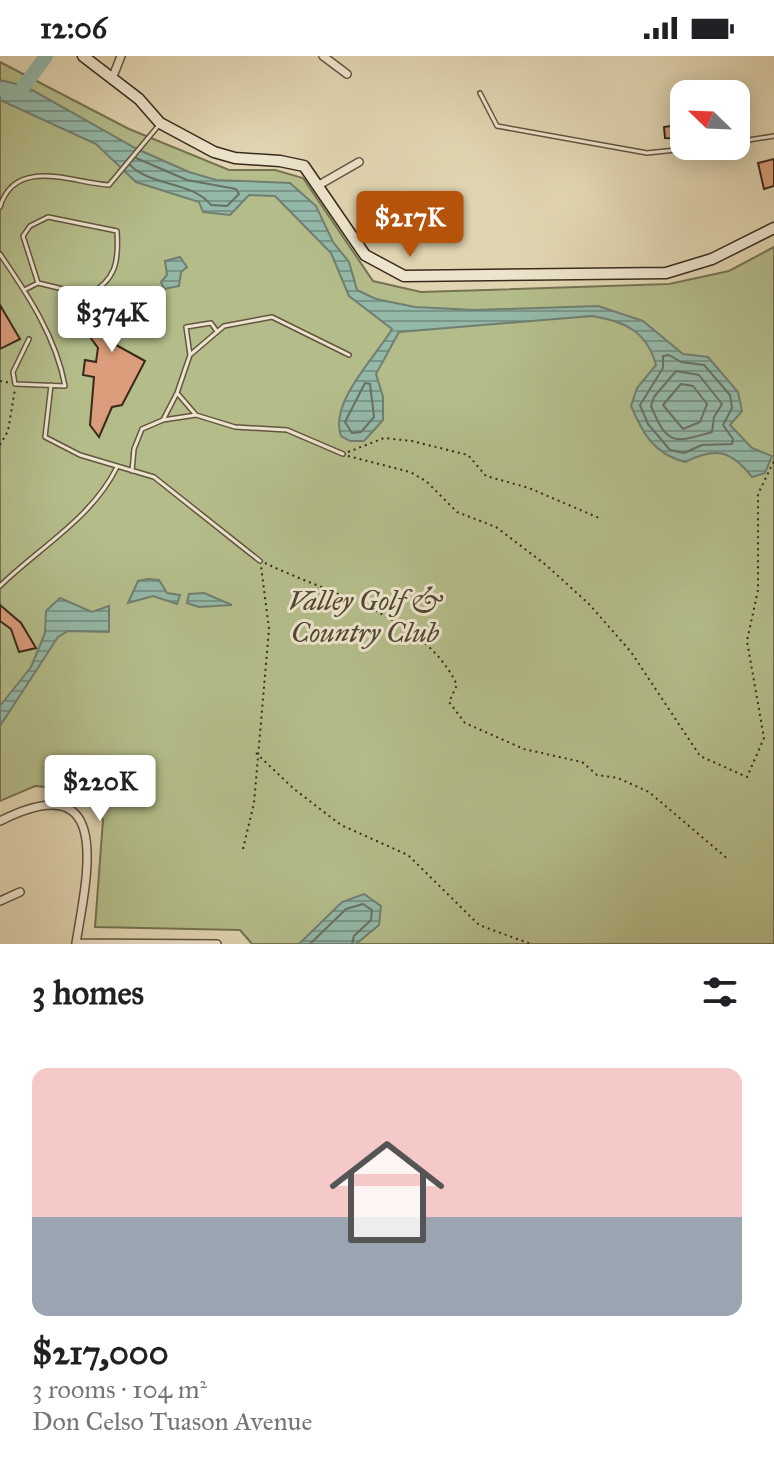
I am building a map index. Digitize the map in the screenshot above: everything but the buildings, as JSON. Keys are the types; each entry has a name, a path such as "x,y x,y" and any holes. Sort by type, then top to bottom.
{"street":[{"path":"83,56 139,99 160,123 214,152 304,166 365,255 404,276 666,273 712,259 774,228"},
{"path":"112,79 121,56"},
{"path":"323,56 347,74"},
{"path":"319,185 359,162"},
{"path":"0,821 26,808 45,805 61,806 77,815 87,832 88,866 76,943 217,944"},
{"path":"0,901 20,892"}],"lane":[{"path":"480,93 497,126 647,153 670,151"},
{"path":"0,207 3,197 26,178 52,173 82,183 109,185 160,123"},
{"path":"750,140 774,136"},
{"path":"48,217 117,231 114,275 104,286 88,295 43,287 38,283 23,236 30,226 48,217"},
{"path":"0,254 24,290 61,365 65,386 15,384 13,372 29,339"},
{"path":"24,290 38,283"},
{"path":"190,355 216,330 272,317 349,355"},
{"path":"163,420 177,393 190,355 186,327 211,323 216,330"},
{"path":"51,385 45,437 80,455 154,477 260,561"},
{"path":"177,393 196,415"},
{"path":"132,471 134,449 142,429 163,420 196,415 235,427 287,430 343,454"},
{"path":"0,586 34,553 92,506 117,467"}],"path":[{"path":"0,381 15,384 8,431 0,445"},
{"path":"343,454 384,438 412,441 468,455 486,476 529,488 599,518"},
{"path":"343,454 410,472 426,481 457,512 496,527 546,565 589,604 631,652 700,756 747,777 764,738 747,641 758,590 758,494 774,461"},
{"path":"243,849 254,803 269,629 260,561"},
{"path":"260,561 317,588 367,606 427,641 448,665 457,685 449,702 465,723 524,749 582,762 597,775 618,778 649,792 729,860"},
{"path":"256,753 294,789 341,825 408,855 479,925 531,944"}],"green space":[{"name":"Valley Golf & Country Club","path":"0,62 129,129 229,170 275,170 303,178 373,281 421,292 669,284 729,271 774,247 774,944 252,944 240,930 95,927 103,820 86,791 35,786 0,801"}],"water":[{"path":"0,80 25,86 137,149 189,172 216,180 290,183 316,206 333,242 349,262 357,290 376,299 415,307 474,310 598,306 643,321 683,354 708,357 738,392 742,411 730,425 752,448 772,456 765,473 752,477 737,461 722,454 706,454 685,462 657,448 645,434 631,406 637,388 656,365 652,354 633,330 615,321 592,316 399,332 376,374 383,397 383,420 364,441 350,441 341,436 339,423 347,395 392,329 349,296 331,253 275,196 249,195 230,215 203,212 199,202 136,182 96,144 0,100"},
{"path":"180,257 187,267 181,272 179,286 164,289 161,282 167,275 165,261"},
{"path":"159,580 167,593 180,595 177,604 153,596 128,603 138,581"},
{"path":"204,593 232,605 199,607 187,603 189,594"},
{"path":"60,598 92,612 109,606 109,632 68,631 58,637 0,726 0,706 31,667 45,633 46,611"},
{"path":"364,894 381,906 379,925 356,944 299,944 342,902"}],"waterway":[{"path":"0,89 19,93 46,56"}]}
